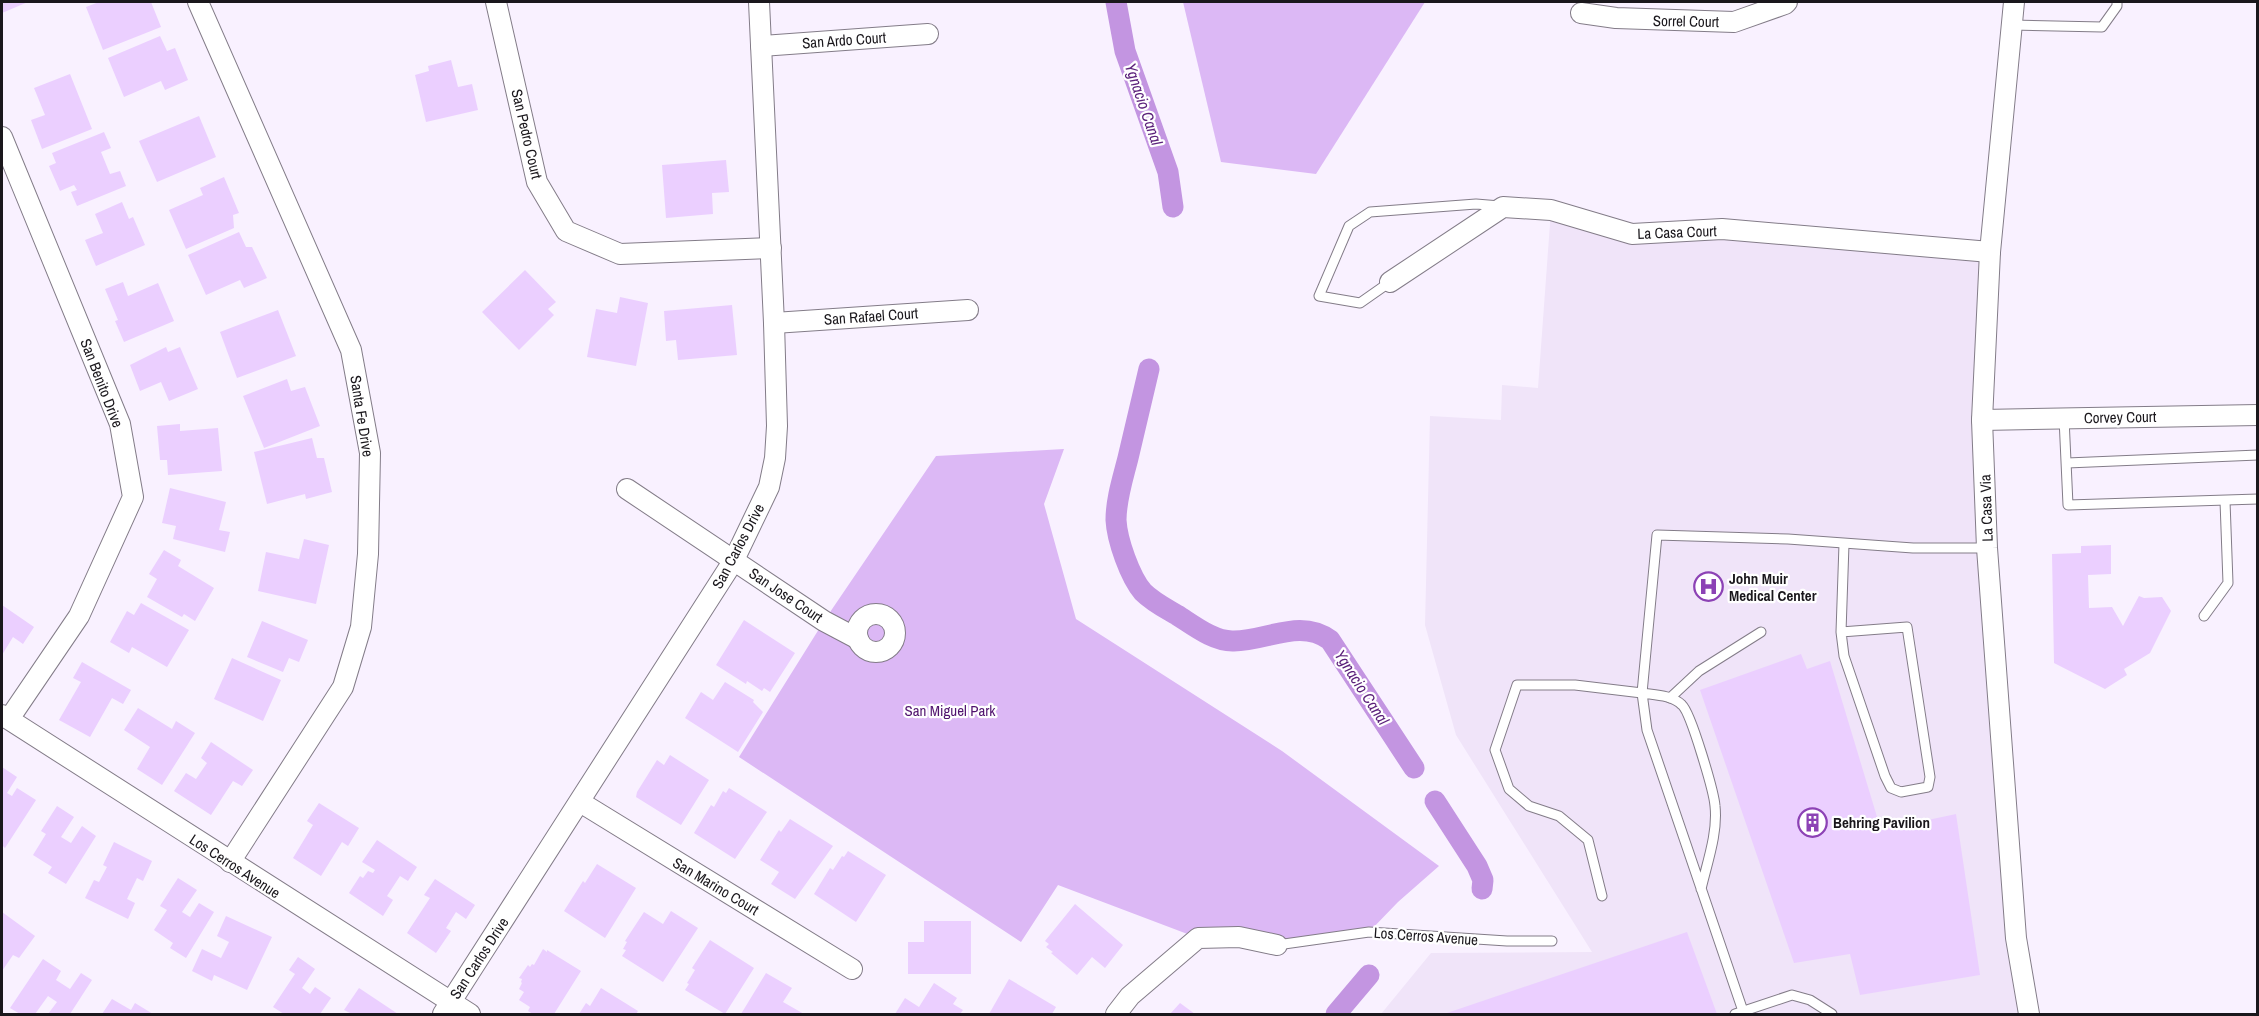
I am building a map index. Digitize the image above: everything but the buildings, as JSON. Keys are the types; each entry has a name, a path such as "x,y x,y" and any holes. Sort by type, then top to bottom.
{"street":[{"name":"Santa Fe Drive","path":"198,2 351,350 370,453 368,555 361,627 343,687 230,862"},
{"name":"San Pedro Court","path":"496,2 537,182 566,231 620,254 771,248"},
{"name":"San Carlos Drive","path":"446,1009 734,560 769,488 775,458 777,426 759,2"},
{"name":"Sorrel Court","path":"1581,13 1616,18 1734,22 1787,2"},
{"name":"La Casa Via","path":"2014,2 1990,252 1982,420 1987,548 2016,938 2029,1014"},
{"name":"San Ardo Court","path":"761,46 928,34"},
{"name":"San Benito Drive","path":"2,137 120,424 133,497 79,616 5,717"},
{"name":"La Casa Court","path":"1503,207 1551,210 1632,234 1722,230 1990,252"},
{"path":"1390,282 1503,207"},
{"name":"San Rafael Court","path":"774,323 968,310"},
{"name":"Corvey Court","path":"1982,420 2258,415"},
{"name":"San Jose Court","path":"627,489 824,621 858,639"},
{"name":"Los Cerros Avenue","path":"5,717 230,862 446,1009 470,1014"},
{"name":"San Marino Court","path":"580,802 852,969"},
{"name":"Los Cerros Avenue","path":"1116,1014 1130,996 1198,938 1239,937 1277,945"}],"lane":[{"path":"2012,26 2102,27 2117,6 2117,2"},
{"path":"1390,282 1360,303 1319,296 1349,226 1370,212 1476,204 1503,207"},
{"path":"2064,418 2068,505 2258,499"},
{"path":"2067,463 2258,455"},
{"path":"2204,616 2228,583 2225,501"},
{"path":"1832,1014 1810,1000 1792,995 1740,1013 1647,730 1642,693 1657,535 1788,539 1913,548 1987,548"},
{"path":"1841,632 1907,627 1930,777 1928,787 1901,792 1891,788 1885,776 1845,656 1841,632 1844,544"},
{"path":"1670,698 1699,671 1761,633"},
{"path":"1602,896 1588,840 1559,816 1529,806 1509,789 1495,750 1517,685 1575,686 1642,693 1670,698 1682,705 1691,719 1715,806 1714,827 1701,889"},
{"name":"Los Cerros Avenue","path":"1277,945 1369,932 1507,941 1552,941"}],"shaded area":[{"name":"John Muir Medical Center","path":"1551,210 1632,234 1990,252 1982,420 2030,1014 1381,1014 1431,953 1592,952 1456,735 1425,625 1430,416 1501,420 1502,385 1538,388"}],"green space":[{"path":"1183,2 1425,2 1316,174 1221,162"},
{"name":"San Miguel Park","path":"1064,449 1044,504 1076,619 1282,751 1439,866 1398,902 1369,932 1321,940 1198,938 1058,885 1021,942 739,757 824,621 936,456"}],"waterway":[{"name":"Ygnacio Canal","path":"1116,2 1125,51 1168,172 1173,207"},
{"name":"Ygnacio Canal","path":"1149,369 1116,512 1122,548 1138,585 1155,602 1219,639 1246,640 1283,632 1307,631 1330,640 1414,768"},
{"name":"Ygnacio Canal","path":"1435,801 1477,866 1483,880 1482,889"},
{"name":"Ygnacio Canal","path":"1336,1014 1369,975"}],"place":[{"name":"John Muir Medical Center","path":"1708,587"},
{"name":"Behring Pavilion","path":"1812,822"}]}
